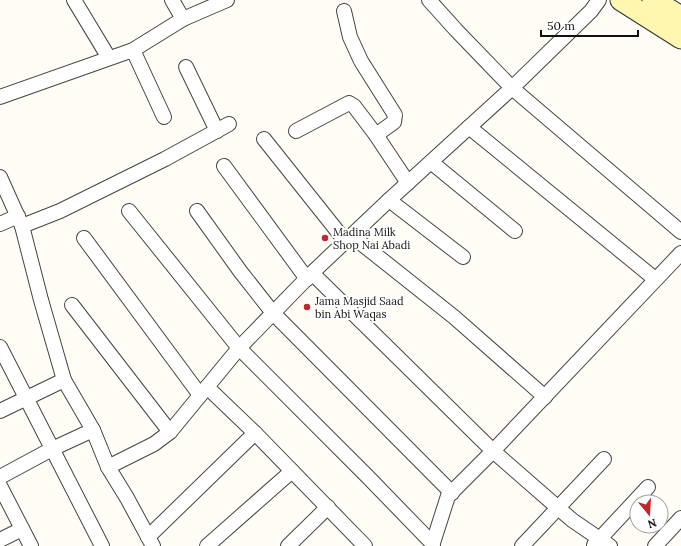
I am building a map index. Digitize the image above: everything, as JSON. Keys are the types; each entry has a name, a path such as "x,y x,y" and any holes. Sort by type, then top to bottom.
{"main road":[{"path":"621,0 681,38"},
{"path":"653,0 681,17"}],"street":[{"path":"74,0 109,58"},
{"path":"172,0 183,18"},
{"path":"0,97 133,50 183,18 225,0"},
{"path":"429,0 512,88 681,232"},
{"path":"108,467 154,444 170,432 239,348 273,313 408,183 512,88 591,11 599,0"},
{"path":"344,11 350,37 361,61 395,115 394,122 376,135"},
{"path":"133,50 164,117"},
{"path":"0,224 20,221 60,211 223,128 186,67"},
{"path":"296,131 349,103 354,106 376,135 408,183"},
{"path":"469,126 655,279"},
{"path":"264,139 349,239 454,317 544,397"},
{"path":"431,162 515,231"},
{"path":"224,166 310,276 493,451 601,544 648,487"},
{"path":"0,177 20,221 64,380 93,430 108,467 151,542 255,432"},
{"path":"390,200 463,258"},
{"path":"129,211 239,348 362,471 432,545 448,496 493,451 681,253"},
{"path":"197,211 240,271 273,313 452,493"},
{"path":"84,238 204,391 255,432 365,546"},
{"path":"72,305 170,432"},
{"path":"0,347 102,546"},
{"path":"0,411 64,380"},
{"path":"0,477 52,449 93,430"},
{"path":"522,546 604,459"},
{"path":"208,546 292,471"},
{"path":"0,486 31,546"},
{"path":"288,546 328,507"},
{"path":"655,546 681,518"},
{"path":"0,540 22,529"}],"place":[{"name":"Madina Milk Shop Nai Abadi","path":"325,238"},
{"name":"Jama Masjid Saad bin Abi Waqas","path":"307,307"}]}
